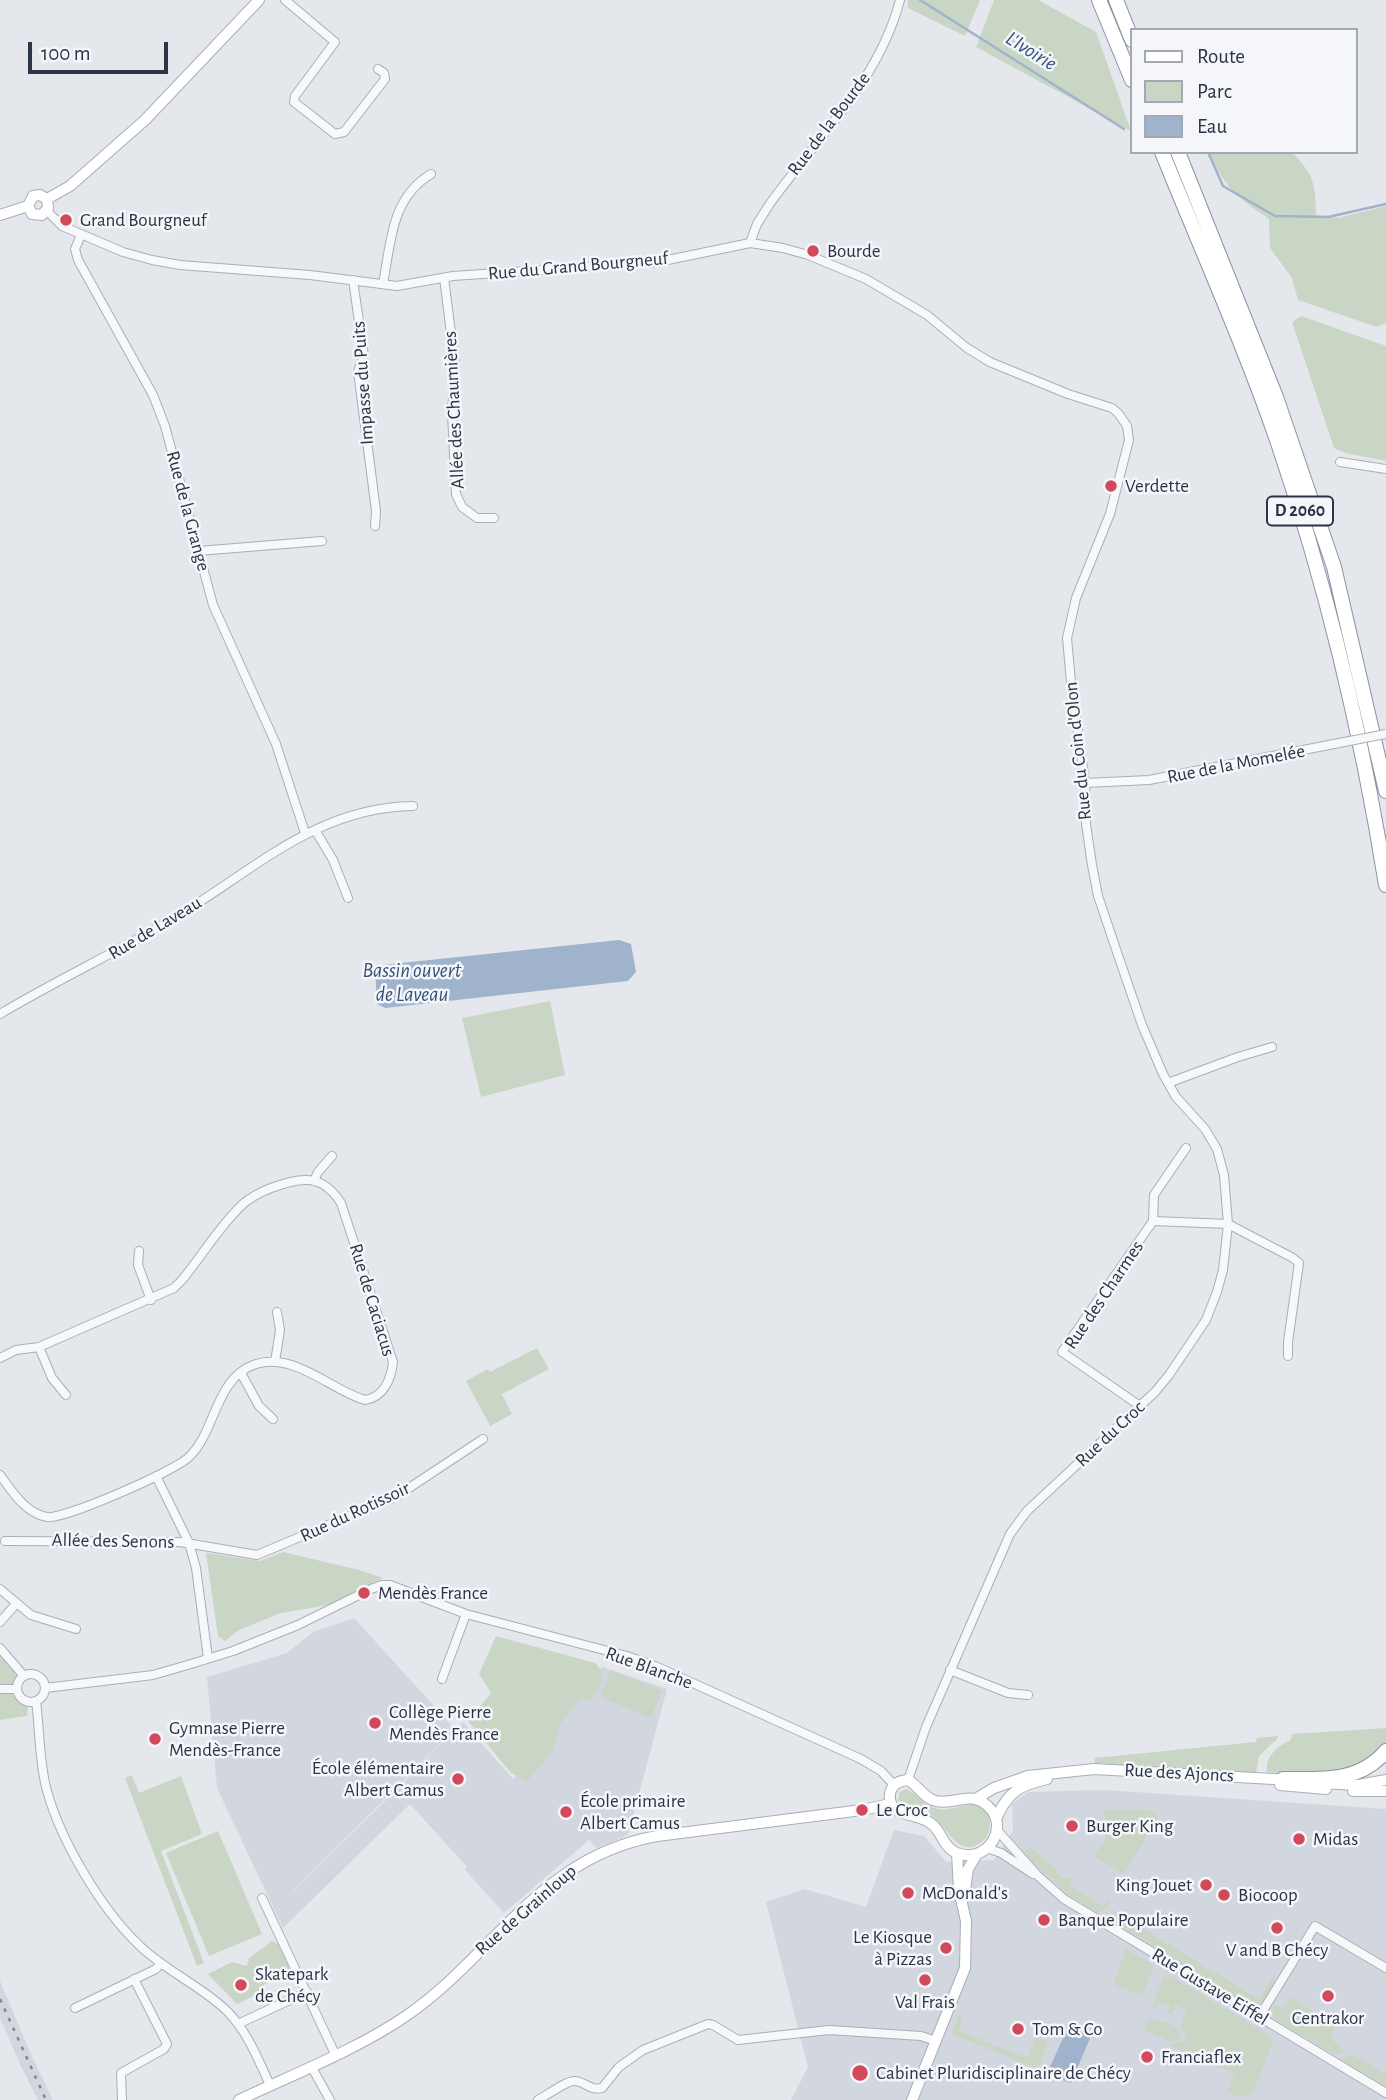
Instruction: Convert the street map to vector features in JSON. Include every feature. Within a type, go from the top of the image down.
[{"type":"highway","points":[[1099,0],[1130,75]]},
{"type":"highway","points":[[1116,0],[1130,35]]},
{"type":"highway","name":"D 2060","points":[[1162,154],[1256,384],[1297,502],[1332,623],[1365,769],[1386,885]]},
{"type":"highway","name":"D 2060","points":[[1179,154],[1276,397],[1334,567],[1386,791]]},
{"type":"highway","points":[[1283,1779],[1344,1777],[1362,1770],[1386,1751]]},
{"type":"street","points":[[28,206],[35,215],[42,215],[47,205],[71,187],[145,120],[259,0]]},
{"type":"street","points":[[285,0],[335,42],[295,96],[295,102],[335,134],[344,132],[384,79],[384,73],[378,69]]},
{"type":"street","name":"Rue de la Bourde","points":[[750,243],[757,224],[775,197],[863,82],[879,54],[900,0]]},
{"type":"street","points":[[383,284],[397,211],[415,184],[431,174]]},
{"type":"street","points":[[28,206],[30,199],[36,195],[43,196],[62,226],[81,235]]},
{"type":"street","points":[[0,215],[28,206]]},
{"type":"street","name":"Rue du Grand Bourgneuf","points":[[81,235],[143,258],[180,265],[310,275],[397,286],[444,278],[658,262],[750,243],[808,255],[843,268],[927,315],[967,348],[990,362],[1068,394],[1112,408],[1122,417]]},
{"type":"street","name":"Rue de la Grange","points":[[81,235],[75,249],[78,260],[153,395],[165,426],[219,621],[275,744],[305,834]]},
{"type":"street","name":"Allée des Chaumières","points":[[444,278],[455,365],[452,413],[456,494],[462,507],[477,518],[494,518]]},
{"type":"street","name":"Impasse du Puits","points":[[353,280],[364,356],[358,371],[376,511],[375,526]]},
{"type":"street","name":"Rue du Coin d'Olon","points":[[1122,417],[1127,426],[1129,440],[1110,514],[1076,598],[1068,638],[1071,682],[1085,783],[1086,824],[1098,895],[1142,1025],[1168,1083]]},
{"type":"street","points":[[1340,462],[1386,469]]},
{"type":"street","points":[[198,551],[322,541]]},
{"type":"street","name":"Rue de la Momelée","points":[[1085,783],[1160,778],[1386,734]]},
{"type":"street","name":"Rue de Laveau","points":[[0,1014],[176,917],[240,873],[305,834],[349,815],[371,809],[412,806]]},
{"type":"street","points":[[315,830],[333,860],[348,898]]},
{"type":"street","points":[[1168,1083],[1238,1056],[1272,1047]]},
{"type":"street","name":"Rue du Croc","points":[[908,1780],[918,1748],[1010,1534],[1027,1511],[1140,1406],[1169,1375],[1206,1320],[1217,1292],[1223,1270],[1228,1224],[1224,1175],[1217,1149],[1205,1129],[1176,1097],[1168,1083]]},
{"type":"street","points":[[1153,1221],[1154,1195],[1186,1148]]},
{"type":"street","points":[[0,1357],[16,1350],[39,1347],[174,1288],[236,1211],[248,1200],[294,1180],[314,1181],[318,1171],[332,1156]]},
{"type":"street","name":"Rue de Caciacus","points":[[275,1362],[308,1372],[365,1399],[381,1394],[392,1372],[390,1350],[341,1203],[330,1189],[314,1181]]},
{"type":"street","name":"Rue des Charmes","points":[[1140,1406],[1062,1352],[1153,1221],[1228,1224]]},
{"type":"street","points":[[1228,1224],[1299,1263],[1288,1356]]},
{"type":"street","points":[[139,1251],[138,1265],[151,1300]]},
{"type":"street","points":[[0,1475],[30,1510],[48,1518],[72,1513],[156,1476],[189,1457],[201,1440],[222,1395],[241,1373],[256,1364],[275,1362],[280,1330],[276,1312]]},
{"type":"street","points":[[39,1347],[52,1378],[66,1395]]},
{"type":"street","points":[[241,1373],[259,1406],[273,1419]]},
{"type":"street","name":"Rue du Rotissoir","points":[[189,1544],[257,1555],[397,1496],[483,1439]]},
{"type":"street","points":[[156,1476],[189,1544]]},
{"type":"street","name":"Allée des Senons","points":[[5,1541],[189,1544],[196,1568],[208,1658]]},
{"type":"street","name":"Rue Blanche","points":[[208,1658],[298,1625],[371,1589],[390,1585],[466,1614],[627,1656],[654,1666],[861,1759],[881,1771],[894,1785]]},
{"type":"street","points":[[0,1589],[36,1617],[76,1629]]},
{"type":"street","points":[[0,1622],[16,1604]]},
{"type":"street","points":[[442,1679],[466,1614]]},
{"type":"street","points":[[0,1648],[24,1676]]},
{"type":"street","points":[[45,1688],[153,1675],[208,1658]]},
{"type":"street","points":[[950,1671],[1007,1693],[1028,1695]]},
{"type":"street","points":[[33,1674],[40,1677],[45,1688],[42,1697],[36,1701],[22,1699],[17,1689],[19,1680],[33,1674]]},
{"type":"street","points":[[0,1689],[17,1689]]},
{"type":"street","points":[[36,1701],[47,1791],[64,1832],[106,1907],[134,1940],[160,1964],[215,2001],[238,2024],[247,2036],[270,2085]]},
{"type":"street","name":"Rue des Ajoncs","points":[[908,1780],[931,1800],[943,1802],[977,1798],[1015,1780],[1059,1772],[1127,1769],[1358,1785],[1386,1780]]},
{"type":"street","name":"Rue des Ajoncs","points":[[997,1817],[1004,1801],[1012,1793],[1034,1782],[1071,1776],[1098,1775],[1386,1791]]},
{"type":"street","points":[[908,1780],[894,1785],[889,1794],[890,1804],[899,1813],[916,1816],[933,1824],[944,1842],[957,1853],[982,1851]]},
{"type":"street","points":[[964,1906],[968,1869],[998,1831],[997,1817],[990,1807],[977,1798]]},
{"type":"street","name":"Rue de Grainloup","points":[[239,2100],[389,2027],[416,2009],[544,1889],[577,1865],[603,1851],[638,1839],[890,1804]]},
{"type":"street","name":"Rue Gustave Eiffel","points":[[998,1831],[1037,1875],[1064,1899],[1386,2093]]},
{"type":"street","name":"Rue Gustave Eiffel","points":[[982,1851],[1001,1853],[1037,1875]]},
{"type":"street","points":[[912,2100],[965,1968],[967,1926],[958,1891],[957,1853]]},
{"type":"street","points":[[262,1898],[335,2054]]},
{"type":"street","points":[[1259,2017],[1315,1926],[1386,1969]]},
{"type":"street","points":[[75,2008],[156,1969],[160,1964]]},
{"type":"street","points":[[122,2100],[121,2073],[164,2049],[167,2044],[134,1979]]},
{"type":"street","points":[[238,2024],[307,1992]]},
{"type":"street","points":[[538,2100],[571,2081],[589,2088],[602,2088],[619,2067],[643,2050],[708,2024],[738,2040],[829,2031],[921,2036],[936,2041]]},
{"type":"street","points":[[311,2066],[330,2100]]},
{"type":"shaded area","points":[[354,1618],[455,1729],[463,1722],[513,1779],[602,1667],[667,1689],[628,1835],[597,1848],[589,1840],[504,1913],[410,1804],[283,1928],[217,1788],[207,1677],[287,1653],[313,1632]],"holes":[[[454,1730],[398,1788],[293,1892]]]},
{"type":"shaded area","points":[[1105,1790],[1386,1809],[1386,2100],[791,2100],[808,2067],[766,1902],[805,1889],[866,1907],[894,1830],[924,1836],[946,1862],[994,1860],[1013,1831],[1012,1804],[1029,1792]]},
{"type":"shaded area","points":[[0,1981],[53,2100],[38,2100],[19,2062],[0,2018]]},
{"type":"green space","points":[[908,0],[980,0],[965,36],[908,8]]},
{"type":"green space","points":[[994,0],[1038,0],[1096,32],[1130,130],[976,47]]},
{"type":"green space","points":[[1210,154],[1294,154],[1312,181],[1316,215],[1338,218],[1386,206],[1386,323],[1377,327],[1298,300],[1292,278],[1270,248],[1269,219],[1233,191]]},
{"type":"green space","points":[[1301,316],[1386,346],[1386,461],[1345,453],[1334,448],[1292,322]]},
{"type":"green space","points":[[550,1001],[565,1075],[481,1097],[462,1018]]},
{"type":"green space","points":[[537,1348],[549,1369],[502,1394],[512,1414],[490,1426],[466,1381]]},
{"type":"green space","points":[[283,1552],[383,1578],[328,1605],[281,1613],[239,1630],[225,1641],[218,1636],[206,1553],[260,1561]]},
{"type":"green space","points":[[496,1636],[595,1663],[601,1673],[602,1682],[598,1692],[590,1701],[580,1699],[560,1724],[552,1752],[527,1781],[511,1773],[468,1721],[491,1693],[479,1674]]},
{"type":"green space","points":[[0,1656],[18,1674],[13,1683],[13,1695],[28,1706],[27,1716],[0,1720]]},
{"type":"green space","points":[[611,1670],[662,1691],[651,1718],[600,1697]]},
{"type":"green space","points":[[1386,1728],[1386,1745],[1366,1765],[1320,1776],[1267,1772],[1270,1757],[1281,1745],[1291,1740],[1292,1734]]},
{"type":"green space","points":[[1278,1736],[1259,1756],[1256,1773],[1095,1763],[1095,1758],[1256,1742],[1257,1738]]},
{"type":"green space","points":[[132,1775],[139,1793],[181,1776],[202,1834],[161,1851],[204,1963],[197,1966],[125,1778]]},
{"type":"green space","points":[[906,1789],[939,1809],[973,1804],[985,1809],[990,1819],[986,1838],[976,1845],[961,1845],[929,1814],[898,1803],[899,1792]]},
{"type":"green space","points":[[1104,1810],[1148,1810],[1159,1816],[1124,1874],[1094,1856],[1105,1839]]},
{"type":"green space","points":[[218,1831],[262,1934],[209,1956],[166,1853]]},
{"type":"green space","points":[[1030,1847],[1057,1870],[1056,1873],[1066,1880],[1069,1877],[1072,1879],[1069,1885],[1103,1906],[1108,1900],[1109,1907],[1098,1913],[1068,1894],[1022,1852]]},
{"type":"green space","points":[[1120,1915],[1259,1999],[1273,1977],[1276,1979],[1264,2001],[1252,2006],[1116,1923]]},
{"type":"green space","points":[[272,1941],[280,1945],[291,1968],[286,1975],[263,1985],[266,1990],[237,2004],[208,1974],[232,1962],[247,1966],[249,1958]]},
{"type":"green space","points":[[1126,1949],[1153,1965],[1142,1996],[1113,1985]]},
{"type":"green space","points":[[1166,1976],[1172,1977],[1272,2037],[1273,2042],[1254,2090],[1250,2093],[1241,2096],[1227,2092],[1234,2073],[1170,2046],[1171,2043],[1185,2042],[1188,2036],[1180,2027],[1186,2010],[1175,2005],[1171,2015],[1167,2013],[1170,2007],[1158,2003],[1155,2009],[1152,2007]]},
{"type":"green space","points":[[1290,1997],[1336,2026],[1331,2034],[1332,2040],[1345,2051],[1335,2055],[1276,2020],[1272,2013],[1274,2005],[1282,2009]]},
{"type":"green space","points":[[959,2014],[963,2016],[959,2031],[1027,2058],[1036,2036],[1048,2042],[1038,2069],[952,2034]]},
{"type":"green space","points":[[1150,2017],[1175,2026],[1182,2039],[1170,2041],[1143,2030]]},
{"type":"green space","points":[[1352,2054],[1386,2074],[1386,2087],[1340,2059]]},
{"type":"water","name":"Bassin ouvert de Laveau","points":[[619,940],[631,944],[636,972],[628,981],[385,1008],[377,1004],[375,969],[382,965]]},
{"type":"water","points":[[1068,2027],[1091,2036],[1071,2083],[1047,2074]]},
{"type":"waterway","name":"L'Ivoirie","points":[[920,0],[1124,129]]},
{"type":"waterway","name":"L'Ivoirie","points":[[1209,154],[1223,186],[1275,216],[1328,217],[1386,204]]},
{"type":"railway","points":[[0,1999],[46,2100]]},
{"type":"place","name":"Grand Bourgneuf","points":[[66,220]]},
{"type":"place","name":"Bourde","points":[[813,251]]},
{"type":"place","name":"Verdette","points":[[1111,486]]},
{"type":"place","name":"Mendès France","points":[[364,1593]]},
{"type":"place","name":"Collège Pierre Mendès France","points":[[375,1723]]},
{"type":"place","name":"Gymnase Pierre Mendès-France","points":[[155,1739]]},
{"type":"place","name":"École élémentaire Albert Camus","points":[[458,1779]]},
{"type":"place","name":"Le Croc","points":[[862,1810]]},
{"type":"place","name":"École primaire Albert Camus","points":[[566,1812]]},
{"type":"place","name":"Burger King","points":[[1072,1826]]},
{"type":"place","name":"Midas","points":[[1299,1839]]},
{"type":"place","name":"King Jouet","points":[[1206,1885]]},
{"type":"place","name":"McDonald's","points":[[908,1893]]},
{"type":"place","name":"Biocoop","points":[[1224,1895]]},
{"type":"place","name":"Banque Populaire","points":[[1044,1920]]},
{"type":"place","name":"V and B Chécy","points":[[1277,1928]]},
{"type":"place","name":"Le Kiosque à Pizzas","points":[[946,1948]]},
{"type":"place","name":"Val Frais","points":[[925,1980]]},
{"type":"place","name":"Skatepark de Chécy","points":[[241,1985]]},
{"type":"place","name":"Centrakor","points":[[1328,1996]]},
{"type":"place","name":"Tom & Co","points":[[1018,2029]]},
{"type":"place","name":"Franciaflex","points":[[1147,2057]]},
{"type":"place","name":"Cabinet Pluridisciplinaire de Chécy","points":[[860,2073]]}]
